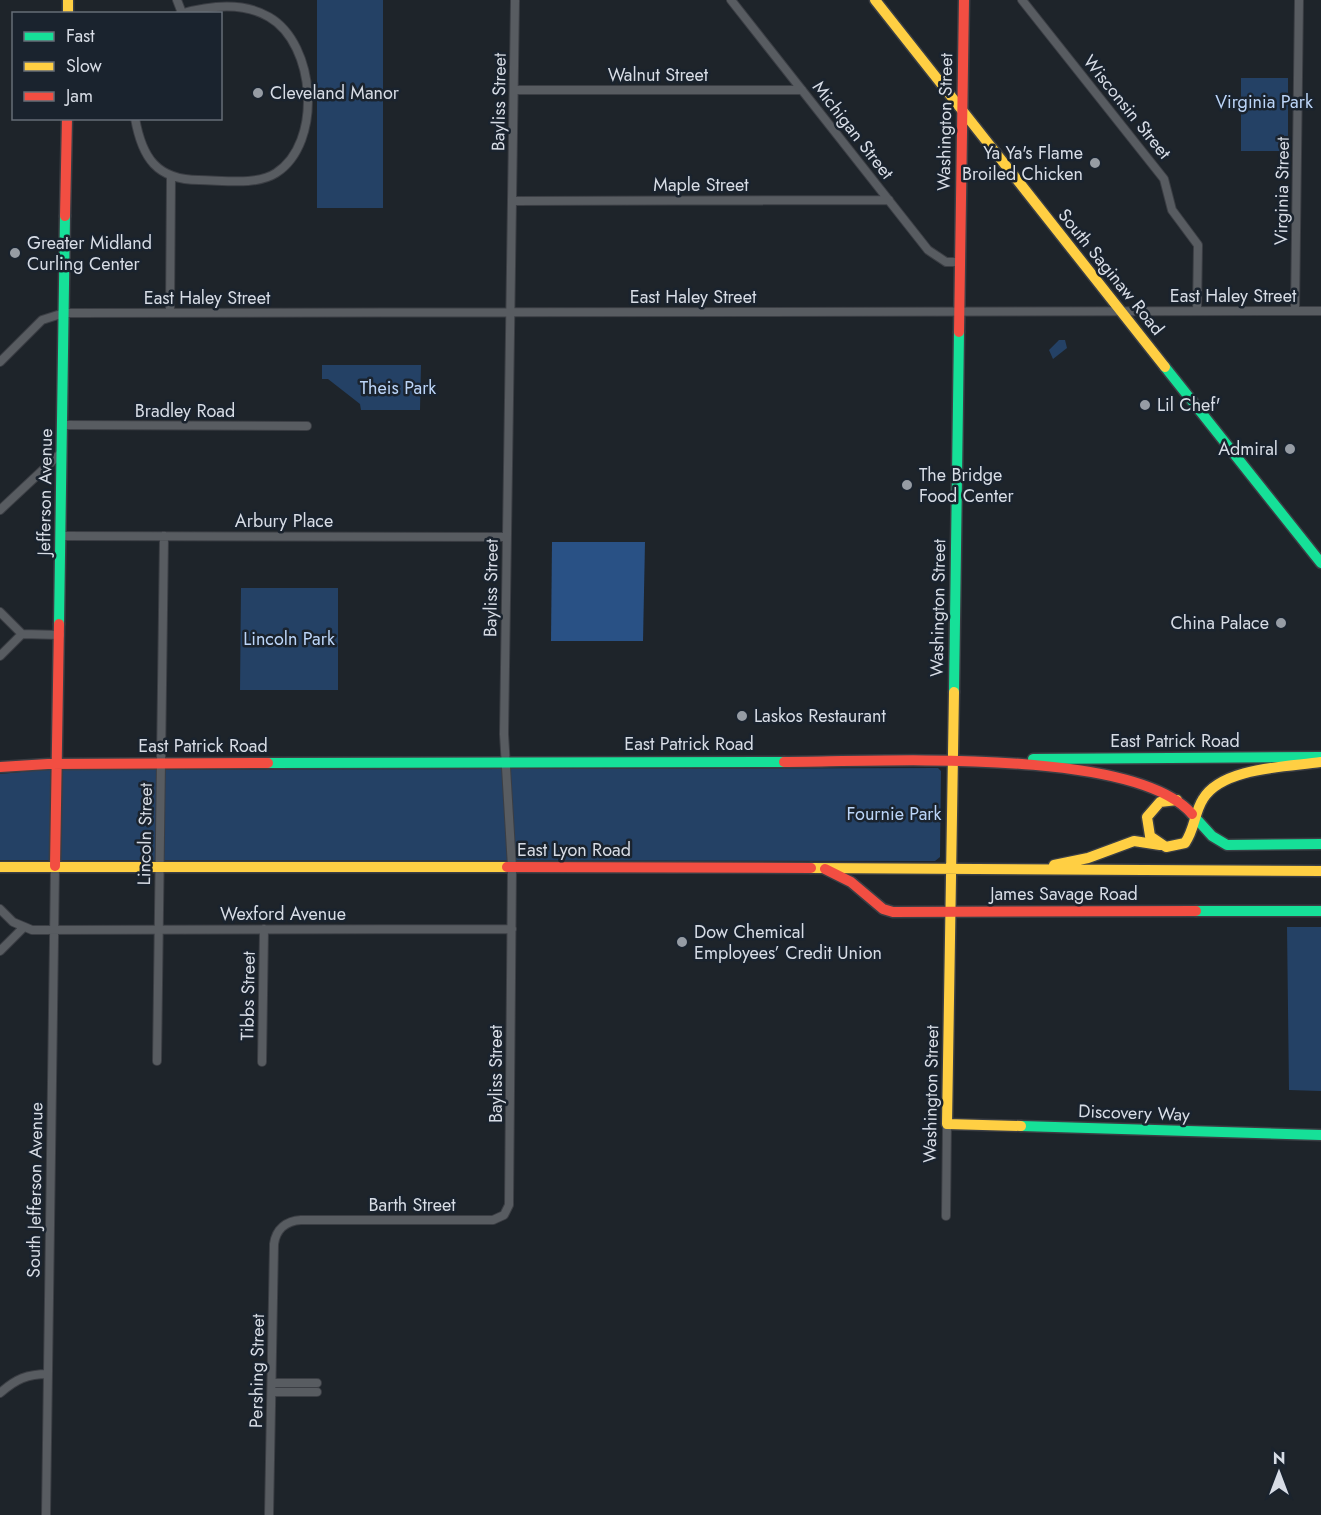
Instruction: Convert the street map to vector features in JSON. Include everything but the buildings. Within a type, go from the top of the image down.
[{"type":"main road","name":"South Saginaw Road","points":[[875,0],[1321,563]]},
{"type":"main road","name":"Washington Street","points":[[947,1124],[964,0]]},
{"type":"main road","name":"Jefferson Avenue","points":[[55,866],[67,120]]},
{"type":"main road","name":"East Patrick Road","points":[[0,767],[161,763],[994,761],[1087,757],[1321,757]]},
{"type":"main road","points":[[1268,770],[1275,765],[1278,757]]},
{"type":"main road","points":[[994,761],[1102,772],[1148,786],[1184,804],[1212,836],[1232,846],[1285,842],[1321,844]]},
{"type":"main road","points":[[1035,870],[1088,858],[1134,842],[1176,847],[1188,840],[1194,826],[1194,816],[1206,793],[1217,784],[1233,777],[1321,762]]},
{"type":"main road","points":[[1161,845],[1153,840],[1148,831],[1149,812],[1165,800],[1184,804]]},
{"type":"main road","name":"East Lyon Road","points":[[0,867],[1321,871]]},
{"type":"main road","name":"James Savage Road","points":[[821,868],[851,882],[883,909],[893,912],[950,913],[963,910],[1321,911]]},
{"type":"main road","name":"Discovery Way","points":[[947,1124],[1321,1135]]},
{"type":"street","name":"Bayliss Street","points":[[510,1176],[512,867],[504,761],[515,0]]},
{"type":"street","name":"Michigan Street","points":[[731,0],[928,250],[946,262],[959,262]]},
{"type":"street","name":"Wisconsin Street","points":[[1022,0],[1164,179],[1172,210],[1198,245],[1197,311]]},
{"type":"street","name":"Virginia Street","points":[[1295,311],[1299,0]]},
{"type":"street","points":[[135,120],[139,139],[145,153],[156,167],[171,178],[251,180],[277,172],[290,159],[303,135],[307,111],[304,64],[299,48],[280,24],[257,12],[226,6],[212,6],[185,12]]},
{"type":"street","name":"Walnut Street","points":[[514,90],[802,90]]},
{"type":"street","points":[[170,314],[171,178]]},
{"type":"street","name":"Maple Street","points":[[512,201],[889,200]]},
{"type":"street","name":"East Haley Street","points":[[64,313],[1321,311]]},
{"type":"street","points":[[0,362],[42,320],[64,313]]},
{"type":"street","name":"Bradley Road","points":[[63,425],[307,426]]},
{"type":"street","points":[[0,510],[63,451]]},
{"type":"street","name":"Arbury Place","points":[[62,536],[507,537]]},
{"type":"street","name":"Lincoln Street","points":[[157,1061],[165,536]]},
{"type":"street","points":[[0,612],[22,634],[60,635]]},
{"type":"street","points":[[0,656],[22,634]]},
{"type":"street","name":"South Jefferson Avenue","points":[[46,1515],[55,866]]},
{"type":"street","points":[[0,909],[23,928],[0,951]]},
{"type":"street","name":"Wexford Avenue","points":[[23,928],[54,930],[512,929]]},
{"type":"street","name":"Tibbs Street","points":[[262,1062],[264,929]]},
{"type":"street","name":"Washington Street","points":[[946,1216],[947,1124]]},
{"type":"street","name":"Barth Street","points":[[280,1228],[293,1221],[301,1220],[493,1220],[501,1217],[508,1210],[510,1176]]},
{"type":"street","name":"Pershing Street","points":[[269,1515],[274,1244],[280,1228]]},
{"type":"street","points":[[0,1393],[15,1380],[31,1374],[48,1374]]},
{"type":"street","points":[[272,1383],[317,1383]]},
{"type":"street","points":[[272,1392],[317,1392]]},
{"type":"green space","points":[[317,0],[383,0],[383,208],[317,208]]},
{"type":"green space","name":"Virginia Park","points":[[1241,78],[1288,78],[1288,151],[1241,151]]},
{"type":"green space","points":[[1059,340],[1065,340],[1067,348],[1053,359],[1049,350]]},
{"type":"green space","name":"Theis Park","points":[[322,365],[421,365],[420,410],[361,410],[360,404],[328,379],[322,379]]},
{"type":"green space","name":"Lincoln Park","points":[[241,588],[338,588],[338,690],[240,690]]},
{"type":"green space","name":"Fournie Park","points":[[938,768],[941,771],[940,857],[935,861],[0,860],[0,774],[42,770]]},
{"type":"green space","points":[[1287,927],[1321,927],[1321,1091],[1289,1090]]},
{"type":"shaded area","points":[[552,542],[645,542],[643,641],[551,641]]},
{"type":"traffic: fast","points":[[59,624],[65,216]]},
{"type":"traffic: fast","points":[[954,692],[959,332]]},
{"type":"traffic: fast","points":[[1165,367],[1321,563]]},
{"type":"traffic: fast","points":[[1033,759],[1321,757]]},
{"type":"traffic: fast","points":[[268,763],[784,762]]},
{"type":"traffic: fast","points":[[1192,814],[1212,836],[1227,845],[1321,844]]},
{"type":"traffic: fast","points":[[1196,911],[1321,911]]},
{"type":"traffic: fast","points":[[1021,1126],[1321,1135]]},
{"type":"traffic: slow","points":[[68,0],[68,12]]},
{"type":"traffic: slow","points":[[875,0],[1165,367]]},
{"type":"traffic: slow","points":[[954,692],[947,1124],[1021,1126]]},
{"type":"traffic: slow","points":[[1177,800],[1160,802],[1147,817],[1150,836],[1166,847],[1185,843],[1203,799],[1212,788],[1225,780],[1257,770],[1321,762]]},
{"type":"traffic: slow","points":[[1054,865],[1088,858],[1134,841],[1160,845]]},
{"type":"traffic: slow","points":[[0,867],[507,867]]},
{"type":"traffic: slow","points":[[811,868],[1321,871]]},
{"type":"traffic: jam","points":[[959,332],[964,0]]},
{"type":"traffic: jam","points":[[65,216],[67,120]]},
{"type":"traffic: jam","points":[[55,866],[59,624]]},
{"type":"traffic: jam","points":[[784,762],[1000,762],[1061,768],[1116,777],[1161,792],[1192,814]]},
{"type":"traffic: jam","points":[[0,767],[48,764],[268,763]]},
{"type":"traffic: jam","points":[[507,867],[811,868]]},
{"type":"traffic: jam","points":[[825,869],[851,882],[883,909],[893,912],[1196,911]]},
{"type":"place","name":"Cleveland Manor","points":[[258,93]]},
{"type":"place","name":"Ya Ya's Flame Broiled Chicken","points":[[1095,163]]},
{"type":"place","name":"Greater Midland Curling Center","points":[[15,253]]},
{"type":"place","name":"Lil Chef'","points":[[1145,405]]},
{"type":"place","name":"Admiral","points":[[1290,449]]},
{"type":"place","name":"The Bridge Food Center","points":[[907,485]]},
{"type":"place","name":"China Palace","points":[[1281,623]]},
{"type":"place","name":"Laskos Restaurant","points":[[742,716]]},
{"type":"place","name":"Dow Chemical Employees’ Credit Union","points":[[682,942]]}]
